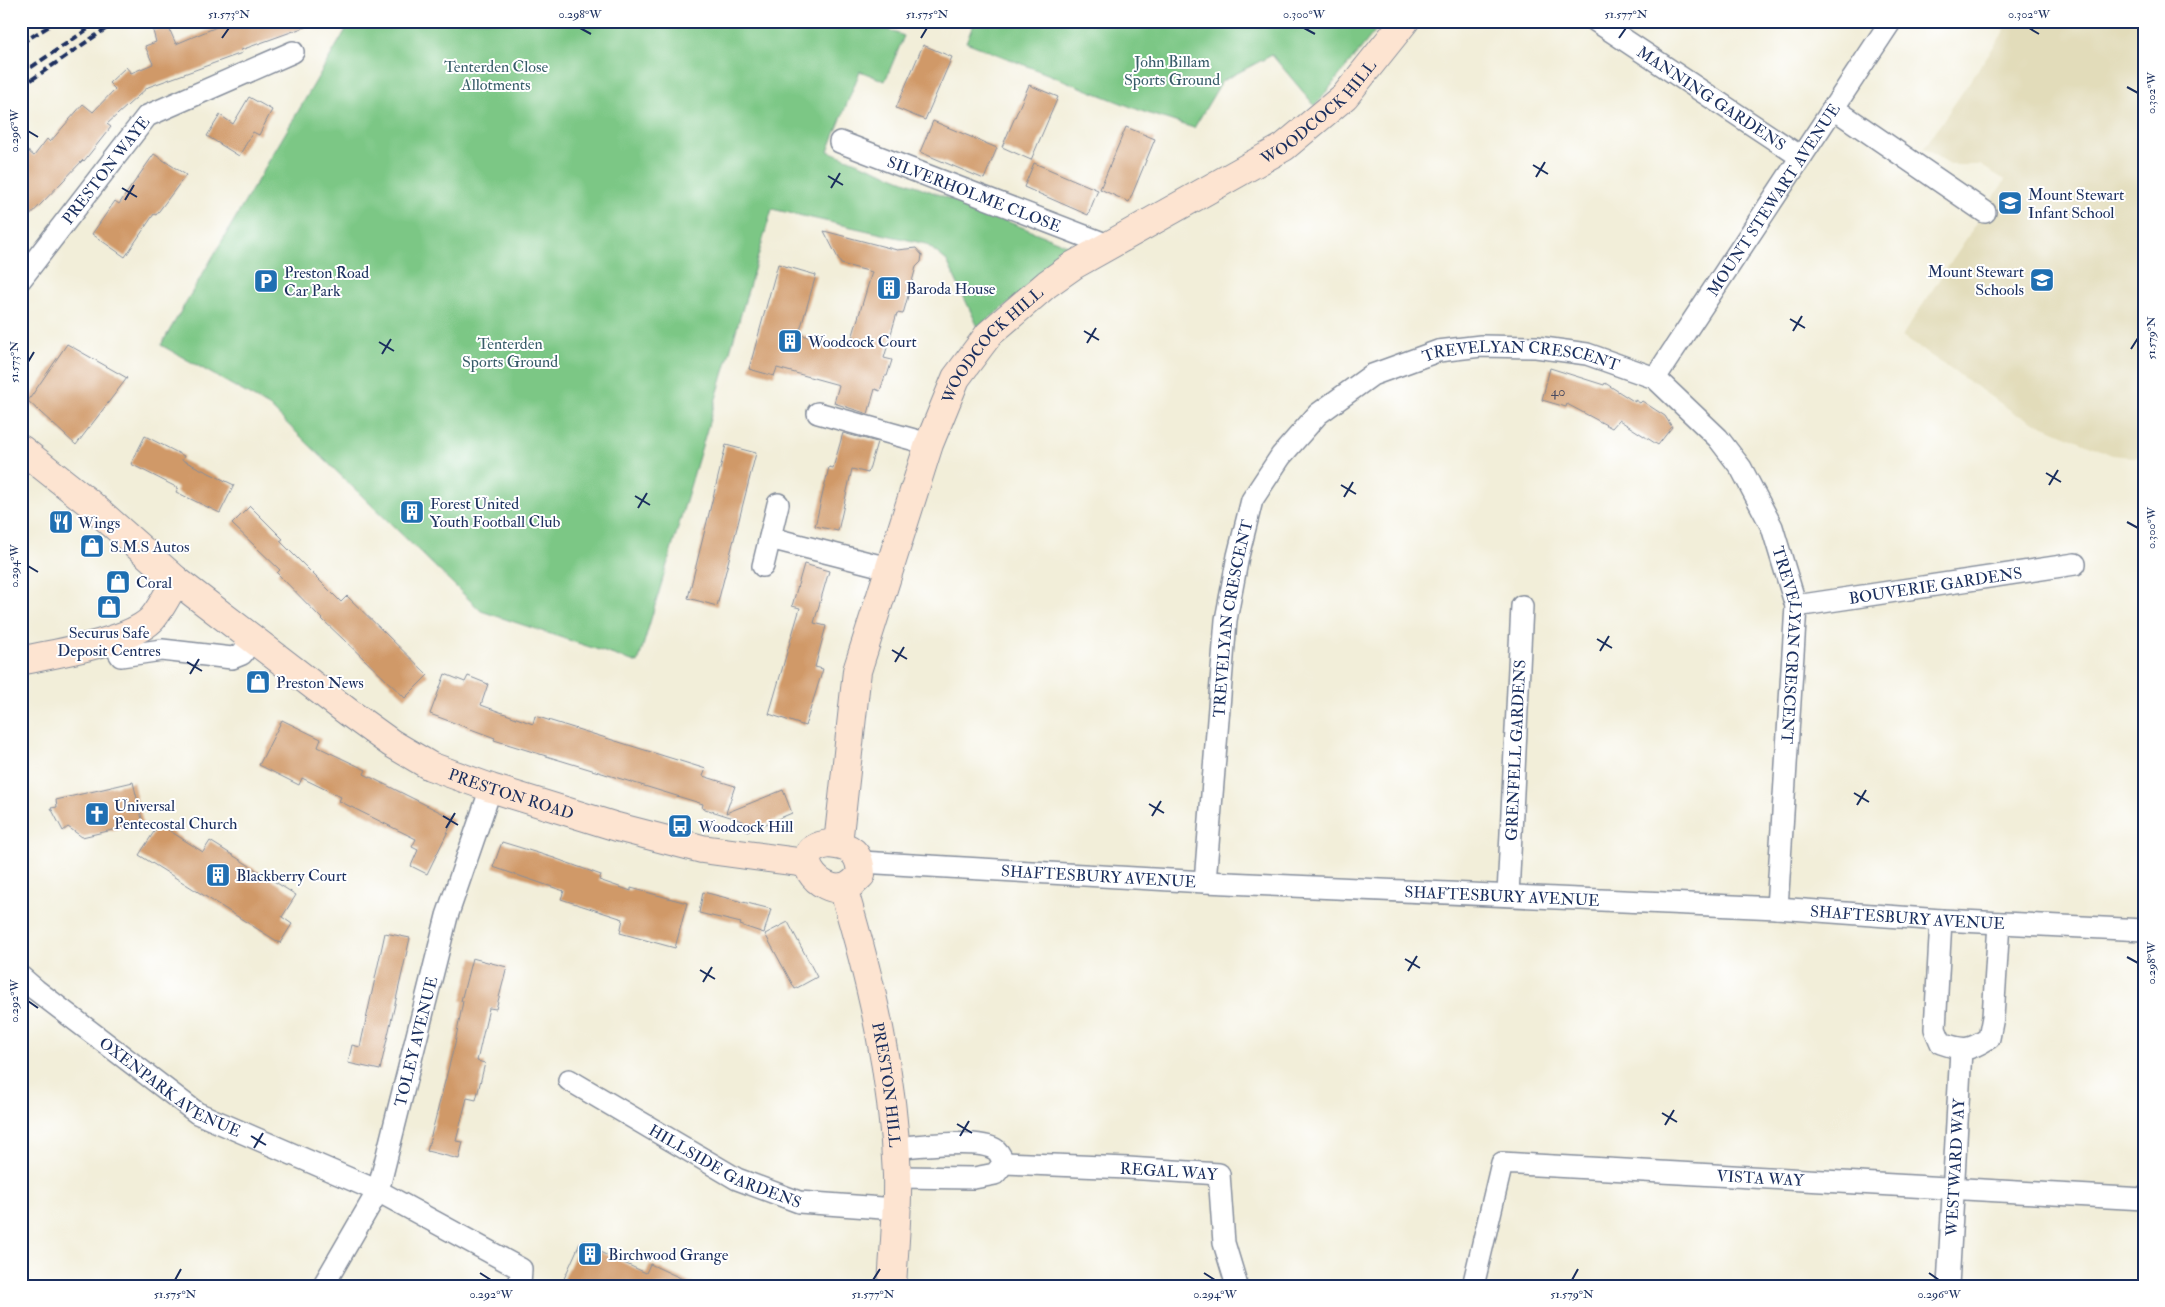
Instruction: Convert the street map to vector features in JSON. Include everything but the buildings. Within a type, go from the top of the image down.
[{"type":"street","name":"WOODCOCK HILL","points":[[838,844],[857,670],[929,444],[956,378],[988,334],[1047,284],[1108,244],[1284,147],[1345,96],[1405,21]]},
{"type":"street","name":"MANNING GARDENS","points":[[1596,21],[1801,156]]},
{"type":"street","name":"MOUNT STEWART AVENUE","points":[[1655,378],[1891,21]]},
{"type":"street","name":"PRESTON WAYE","points":[[21,279],[148,116],[293,52]]},
{"type":"street","points":[[1833,108],[1985,212]]},
{"type":"street","name":"SILVERHOLME CLOSE","points":[[840,142],[1108,244]]},
{"type":"street","name":"TREVELYAN CRESCENT","points":[[1204,882],[1226,620],[1236,565],[1252,500],[1287,449],[1318,414],[1372,375],[1438,351],[1481,346],[1536,347],[1587,354],[1655,378],[1718,438],[1741,468],[1772,527],[1796,606],[1777,908]]},
{"type":"street","points":[[818,413],[929,444]]},
{"type":"street","name":"PRESTON ROAD","points":[[21,449],[88,502],[176,580],[390,744],[430,766],[490,788],[618,827],[702,849],[806,863]]},
{"type":"street","points":[[763,566],[778,504]]},
{"type":"street","points":[[770,538],[888,568]]},
{"type":"street","name":"BOUVERIE GARDENS","points":[[1796,606],[2075,564]]},
{"type":"street","points":[[21,661],[111,640],[131,631],[151,620],[176,580]]},
{"type":"street","name":"GRENFELL GARDENS","points":[[1508,895],[1522,606]]},
{"type":"street","points":[[151,620],[162,650]]},
{"type":"street","points":[[111,640],[121,656],[162,650],[232,658],[242,654],[252,637]]},
{"type":"street","name":"TOLEY AVENUE","points":[[323,1286],[378,1191],[447,916],[490,788]]},
{"type":"street","points":[[838,844],[857,855],[860,862],[861,874],[852,884],[844,888],[830,887],[817,880],[808,870],[806,863],[809,854],[821,845],[838,844]]},
{"type":"street","name":"SHAFTESBURY AVENUE","points":[[860,862],[1204,882],[1777,908],[1942,920],[2144,930]]},
{"type":"street","name":"PRESTON HILL","points":[[844,888],[866,964],[883,1044],[897,1177],[892,1286]]},
{"type":"street","points":[[1942,920],[1935,1029],[1941,1043],[1961,1050],[1979,1044],[1989,1038],[1993,1017],[1999,923]]},
{"type":"street","name":"OXENPARK AVENUE","points":[[21,977],[197,1113],[378,1191],[520,1277]]},
{"type":"street","name":"WESTWARD WAY","points":[[1948,1286],[1961,1050]]},
{"type":"street","name":"HILLSIDE GARDENS","points":[[569,1080],[737,1179],[799,1202],[896,1209]]},
{"type":"street","points":[[895,1148],[945,1144],[982,1144],[997,1150],[1004,1163],[995,1174],[974,1178],[897,1177]]},
{"type":"street","name":"REGAL WAY","points":[[1004,1163],[1219,1174],[1224,1243],[1236,1286]]},
{"type":"street","name":"VISTA WAY","points":[[1472,1286],[1502,1163],[2144,1199]]},
{"type":"shaded area","name":"Mount Stewart Schools","points":[[1992,21],[2144,21],[2144,458],[2112,455],[2016,414],[1902,336],[2005,180],[1980,165],[1950,165],[1924,148],[2005,30]]},
{"type":"green space","name":"Tenterden Sports Ground","points":[[351,21],[865,21],[904,36],[885,81],[860,71],[828,151],[1080,250],[978,327],[947,261],[926,244],[772,209],[638,663],[481,611],[269,406],[161,345]]},
{"type":"green space","name":"John Billam Sports Ground","points":[[975,21],[1383,21],[1315,106],[1272,55],[1222,81],[1194,128],[1144,112],[966,42]]},
{"type":"railway","points":[[21,43],[58,21]]},
{"type":"railway","points":[[21,74],[100,21]]},
{"type":"railway","points":[[21,87],[117,21]]},
{"type":"place","name":"Mount Stewart Infant School","points":[[2010,203]]},
{"type":"place","name":"Mount Stewart Schools","points":[[2042,280]]},
{"type":"place","name":"Preston Road Car Park","points":[[266,281]]},
{"type":"place","name":"Baroda House","points":[[889,288]]},
{"type":"place","name":"Woodcock Court","points":[[790,341]]},
{"type":"place","name":"Forest United Youth Football Club","points":[[412,512]]},
{"type":"place","name":"Wings","points":[[61,522]]},
{"type":"place","name":"S.M.S Autos","points":[[92,546]]},
{"type":"place","name":"Coral","points":[[118,582]]},
{"type":"place","name":"Securus Safe Deposit Centres","points":[[109,607]]},
{"type":"place","name":"Preston News","points":[[258,682]]},
{"type":"place","name":"Universal Pentecostal Church","points":[[97,814]]},
{"type":"place","name":"Woodcock Hill","points":[[680,826]]},
{"type":"place","name":"Blackberry Court","points":[[218,875]]},
{"type":"place","name":"Birchwood Grange","points":[[590,1254]]},
{"type":"park label","name":"Tenterden Close Allotments","points":[[496,75]]}]
